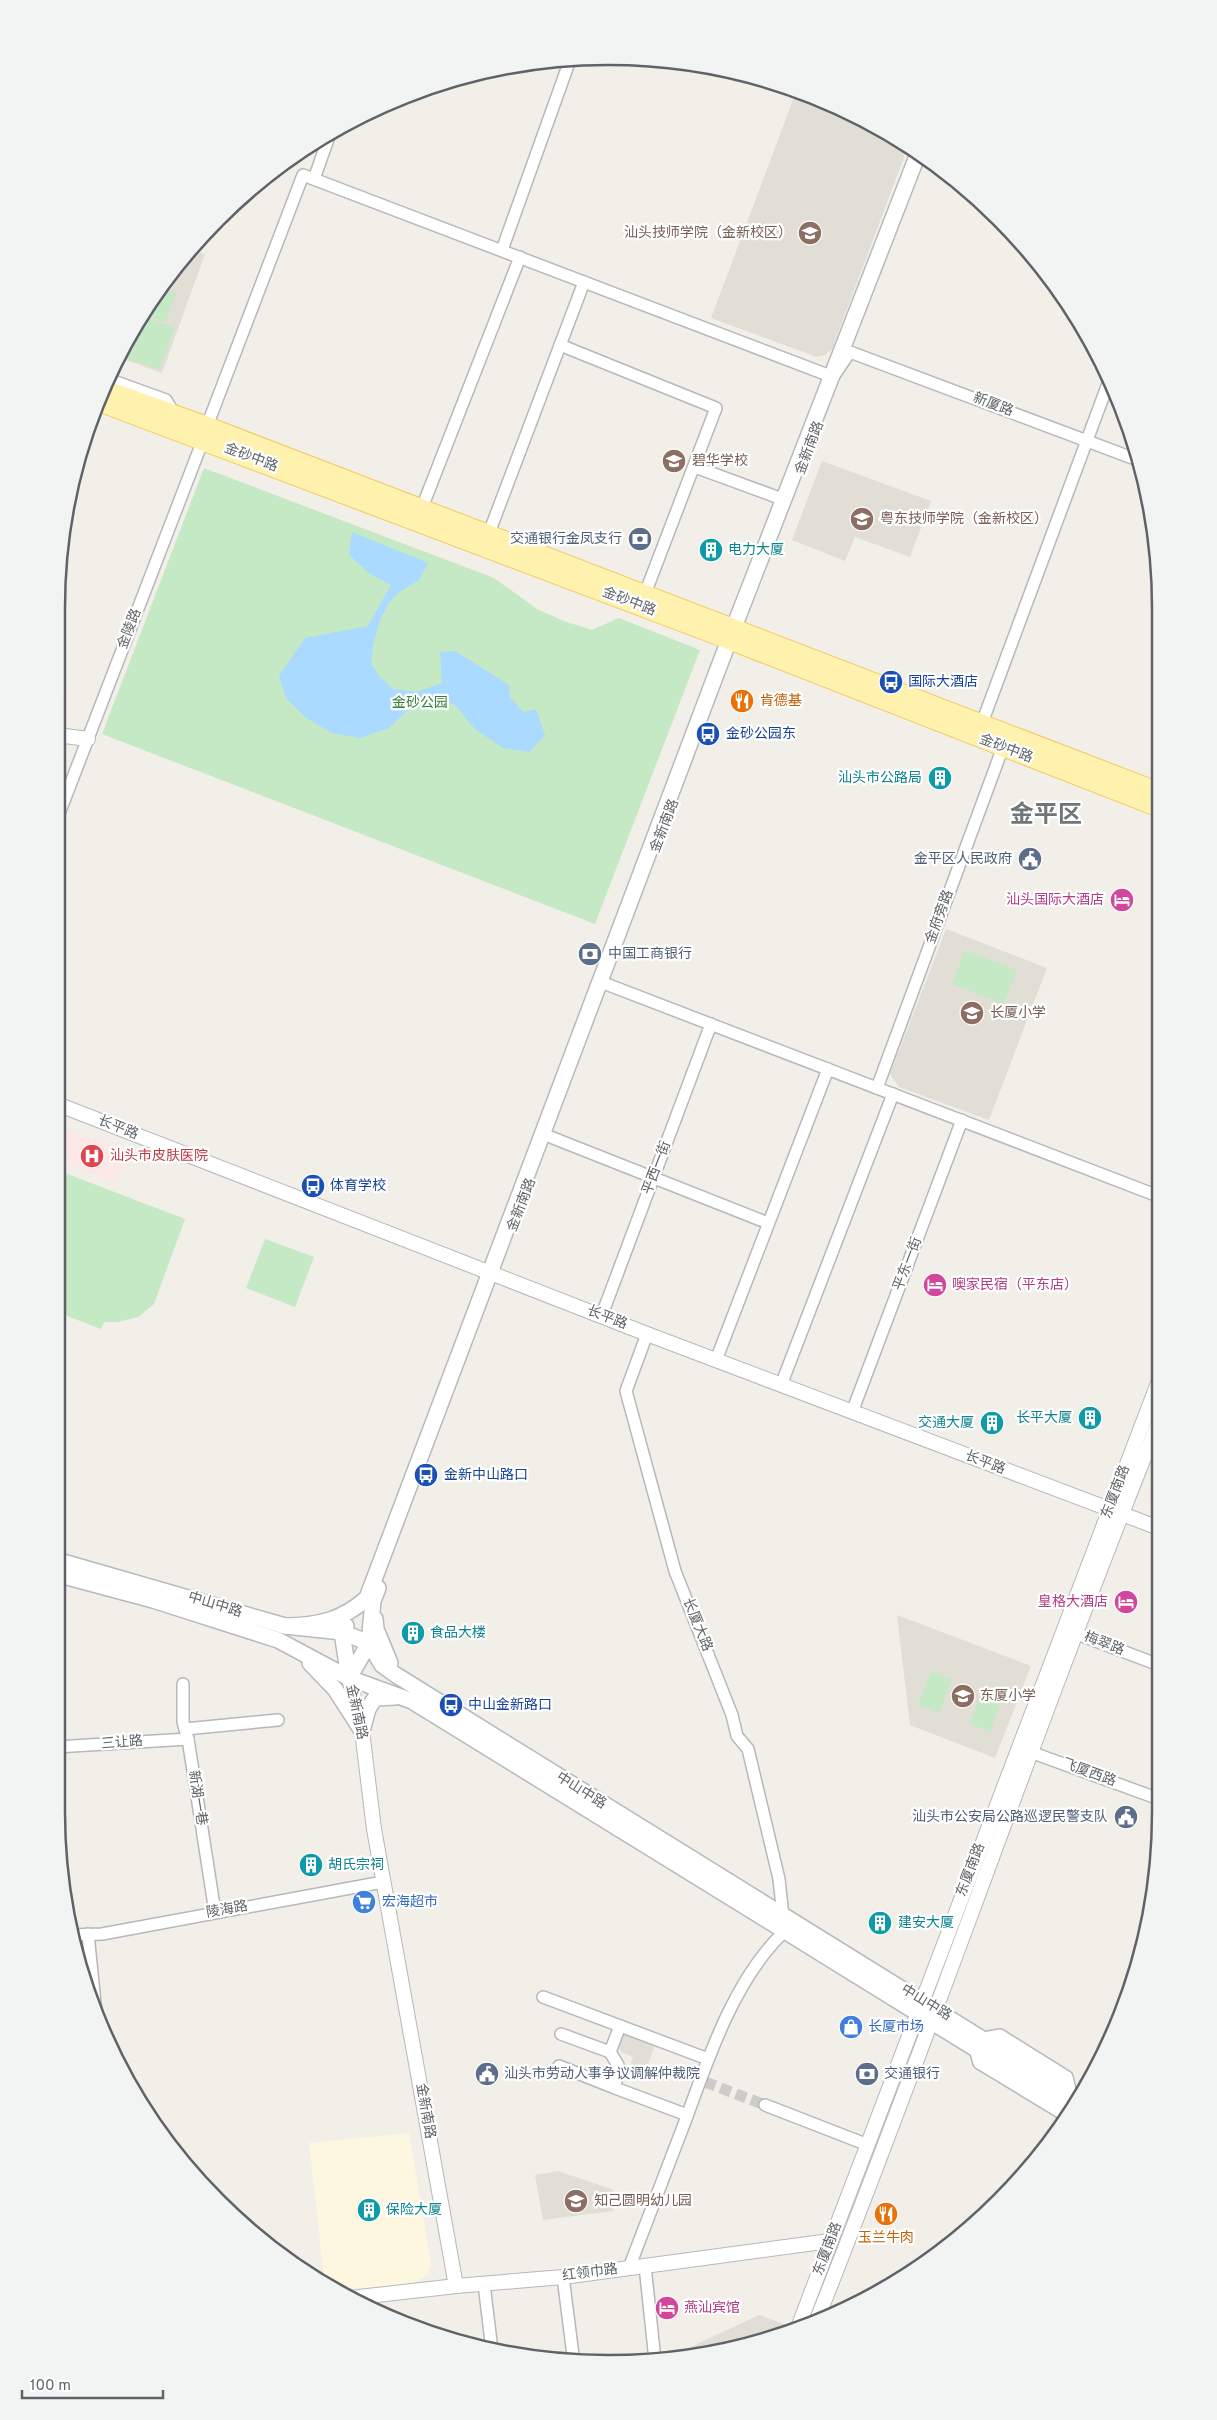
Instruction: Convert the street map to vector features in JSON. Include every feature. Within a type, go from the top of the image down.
[{"type":"main road","name":"金新南路","points":[[349,1678],[368,1643],[370,1600],[785,500],[915,161]]},
{"type":"main road","name":"金新南路","points":[[494,1272],[606,984],[734,635],[850,352],[920,164]]},
{"type":"main road","name":"金砂中路","points":[[110,393],[174,422]]},
{"type":"main road","name":"金砂中路","points":[[105,404],[174,422],[205,433],[734,635],[982,723],[1152,789]]},
{"type":"main road","name":"金砂中路","points":[[734,635],[1003,747],[1152,805]]},
{"type":"main road","name":"中山中路","points":[[65,1563],[285,1626],[342,1632],[368,1643],[382,1665],[396,1675],[783,1916],[919,2007]]},
{"type":"main road","name":"中山中路","points":[[65,1576],[152,1600],[278,1640],[349,1678],[412,1701],[784,1932],[919,2007],[1069,2098]]},
{"type":"main road","points":[[285,1626],[322,1624],[355,1610],[370,1600]]},
{"type":"main road","points":[[349,1678],[342,1632],[370,1600]]},
{"type":"main road","points":[[370,1600],[376,1629],[396,1675]]},
{"type":"main road","points":[[278,1640],[298,1652],[335,1689],[362,1731]]},
{"type":"main road","points":[[362,1731],[368,1709],[376,1698],[384,1696],[412,1701]]},
{"type":"street","points":[[502,250],[568,67]]},
{"type":"street","points":[[326,145],[314,179],[832,376],[850,352]]},
{"type":"street","name":"金陵路","points":[[65,798],[303,175],[314,179]]},
{"type":"street","points":[[425,500],[520,257]]},
{"type":"street","points":[[492,525],[584,282]]},
{"type":"street","points":[[560,346],[716,408],[648,586]]},
{"type":"street","name":"新厦路","points":[[850,352],[1130,457]]},
{"type":"street","points":[[102,412],[154,432],[174,422],[166,400],[115,381]]},
{"type":"street","points":[[982,723],[1106,390]]},
{"type":"street","points":[[694,467],[785,500]]},
{"type":"street","points":[[65,736],[88,739]]},
{"type":"street","name":"金府旁路","points":[[877,1088],[1003,747]]},
{"type":"street","points":[[606,984],[1152,1194]]},
{"type":"street","name":"平西一街","points":[[603,1312],[711,1024]]},
{"type":"street","points":[[718,1355],[828,1069]]},
{"type":"street","points":[[783,1380],[893,1094]]},
{"type":"street","name":"长平路","points":[[65,1101],[647,1334],[1116,1509],[1152,1520]]},
{"type":"street","name":"长平路","points":[[65,1107],[494,1272],[854,1407],[1116,1509],[1152,1525]]},
{"type":"street","name":"平东一街","points":[[854,1407],[962,1120]]},
{"type":"street","points":[[548,1136],[768,1223]]},
{"type":"street","name":"长厦大路","points":[[647,1334],[626,1391],[676,1572],[732,1715],[736,1736],[748,1749],[779,1879],[783,1916]]},
{"type":"street","name":"东厦南路","points":[[820,2312],[934,2016],[1077,1634],[1152,1401]]},
{"type":"street","name":"东厦南路","points":[[801,2319],[1018,1748],[1116,1509],[1152,1435]]},
{"type":"street","name":"梅翠路","points":[[1077,1634],[1152,1662]]},
{"type":"street","name":"金新南路","points":[[349,1678],[362,1731],[368,1792],[456,2286]]},
{"type":"street","name":"新湖一巷","points":[[183,1684],[183,1722],[215,1912]]},
{"type":"street","name":"三让路","points":[[65,1746],[186,1734],[278,1720]]},
{"type":"street","name":"飞厦西路","points":[[1018,1748],[1152,1796]]},
{"type":"street","name":"陵海路","points":[[79,1935],[102,1934],[384,1882]]},
{"type":"street","points":[[629,2268],[687,2115],[703,2081],[708,2059],[741,1989],[767,1948],[784,1932]]},
{"type":"street","points":[[88,1934],[93,1982]]},
{"type":"street","points":[[542,1997],[708,2059]]},
{"type":"street","points":[[610,2052],[620,2026]]},
{"type":"street","points":[[561,2034],[610,2052],[618,2065],[615,2088]]},
{"type":"street","points":[[1060,2112],[979,2063],[979,2043],[1000,2035],[1068,2077],[1072,2094]]},
{"type":"street","points":[[559,2066],[687,2115]]},
{"type":"street","points":[[765,2105],[868,2145]]},
{"type":"street","name":"红领巾路","points":[[363,2296],[563,2277],[830,2241]]},
{"type":"street","points":[[645,2266],[654,2353]]},
{"type":"street","points":[[563,2277],[573,2354]]},
{"type":"street","points":[[484,2284],[491,2342]]},
{"type":"shaded area","name":"汕头技师学院（金新校区）","points":[[794,98],[849,121],[905,154],[832,349],[825,355],[817,357],[711,318]]},
{"type":"shaded area","points":[[198,252],[205,254],[162,373],[126,360],[138,337],[177,278]]},
{"type":"shaded area","name":"粤东技师学院（金新校区）","points":[[822,461],[931,501],[910,557],[855,537],[845,561],[792,540]]},
{"type":"shaded area","name":"长厦小学","points":[[946,929],[1047,968],[989,1120],[899,1087],[890,1074]]},
{"type":"shaded area","name":"汕头市皮肤医院","points":[[65,1129],[128,1151],[116,1183],[65,1163]]},
{"type":"shaded area","points":[[1152,1482],[1152,1502],[1145,1499]]},
{"type":"shaded area","name":"东厦小学","points":[[897,1615],[1031,1666],[995,1758],[910,1725]]},
{"type":"shaded area","points":[[624,2032],[655,2045],[644,2076],[629,2070],[633,2057],[621,2052],[618,2046]]},
{"type":"shaded area","points":[[409,2133],[431,2265],[428,2274],[414,2283],[350,2289],[324,2274],[309,2143]]},
{"type":"shaded area","name":"知己圆明幼儿园","points":[[558,2171],[614,2190],[613,2211],[543,2220],[535,2175]]},
{"type":"shaded area","points":[[759,2315],[784,2324],[783,2326],[715,2345],[687,2349]]},
{"type":"green space","points":[[169,290],[176,293],[165,322],[151,317]]},
{"type":"green space","points":[[150,319],[175,328],[159,370],[127,358]]},
{"type":"green space","name":"金砂公园","points":[[204,468],[494,578],[537,609],[564,621],[592,630],[619,618],[700,650],[595,924],[102,734]]},
{"type":"green space","points":[[965,950],[1017,970],[1004,1004],[952,984]]},
{"type":"green space","points":[[65,1173],[185,1219],[154,1304],[138,1317],[118,1322],[104,1322],[101,1329],[65,1315]]},
{"type":"green space","points":[[265,1239],[314,1257],[295,1307],[246,1288]]},
{"type":"green space","points":[[931,1671],[952,1680],[939,1713],[918,1705]]},
{"type":"green space","points":[[982,1689],[1003,1697],[990,1732],[970,1724]]},
{"type":"water","points":[[352,532],[428,563],[419,580],[398,593],[389,603],[380,620],[373,645],[371,663],[379,676],[393,689],[417,692],[442,683],[440,652],[455,651],[509,685],[510,697],[523,712],[536,709],[545,735],[529,752],[503,748],[475,729],[455,705],[448,702],[409,709],[389,728],[360,738],[332,733],[305,717],[286,698],[279,676],[305,638],[368,626],[391,585],[370,574],[349,555]]},
{"type":"tunnel","points":[[705,2082],[765,2105]]},
{"type":"place","name":"汕头技师学院（金新校区）","points":[[810,233]]},
{"type":"place","name":"碧华学校","points":[[674,461]]},
{"type":"place","name":"粤东技师学院（金新校区）","points":[[862,519]]},
{"type":"place","name":"交通银行金凤支行","points":[[640,539]]},
{"type":"place","name":"电力大厦","points":[[711,550]]},
{"type":"place","name":"国际大酒店","points":[[891,682]]},
{"type":"place","name":"肯德基","points":[[742,701]]},
{"type":"place","name":"金砂公园东","points":[[708,734]]},
{"type":"place","name":"汕头市公路局","points":[[940,778]]},
{"type":"place","name":"金平区人民政府","points":[[1030,859]]},
{"type":"place","name":"汕头国际大酒店","points":[[1122,900]]},
{"type":"place","name":"中国工商银行","points":[[590,954]]},
{"type":"place","name":"长厦小学","points":[[972,1013]]},
{"type":"place","name":"汕头市皮肤医院","points":[[92,1156]]},
{"type":"place","name":"体育学校","points":[[313,1186]]},
{"type":"place","name":"噢家民宿（平东店）","points":[[935,1285]]},
{"type":"place","name":"长平大厦","points":[[1090,1418]]},
{"type":"place","name":"交通大厦","points":[[992,1423]]},
{"type":"place","name":"金新中山路口","points":[[426,1475]]},
{"type":"place","name":"皇格大酒店","points":[[1126,1602]]},
{"type":"place","name":"食品大楼","points":[[413,1633]]},
{"type":"place","name":"东厦小学","points":[[963,1696]]},
{"type":"place","name":"中山金新路口","points":[[451,1705]]},
{"type":"place","name":"汕头市公安局公路巡逻民警支队","points":[[1126,1817]]},
{"type":"place","name":"胡氏宗祠","points":[[311,1865]]},
{"type":"place","name":"宏海超市","points":[[364,1902]]},
{"type":"place","name":"建安大厦","points":[[880,1923]]},
{"type":"place","name":"长厦市场","points":[[851,2027]]},
{"type":"place","name":"汕头市劳动人事争议调解仲裁院","points":[[487,2074]]},
{"type":"place","name":"交通银行","points":[[867,2074]]},
{"type":"place","name":"知己圆明幼儿园","points":[[576,2201]]},
{"type":"place","name":"保险大厦","points":[[369,2210]]},
{"type":"place","name":"玉兰牛肉","points":[[886,2214]]},
{"type":"place","name":"燕汕宾馆","points":[[667,2308]]},
{"type":"district","name":"金平区","points":[[1046,816]]}]
